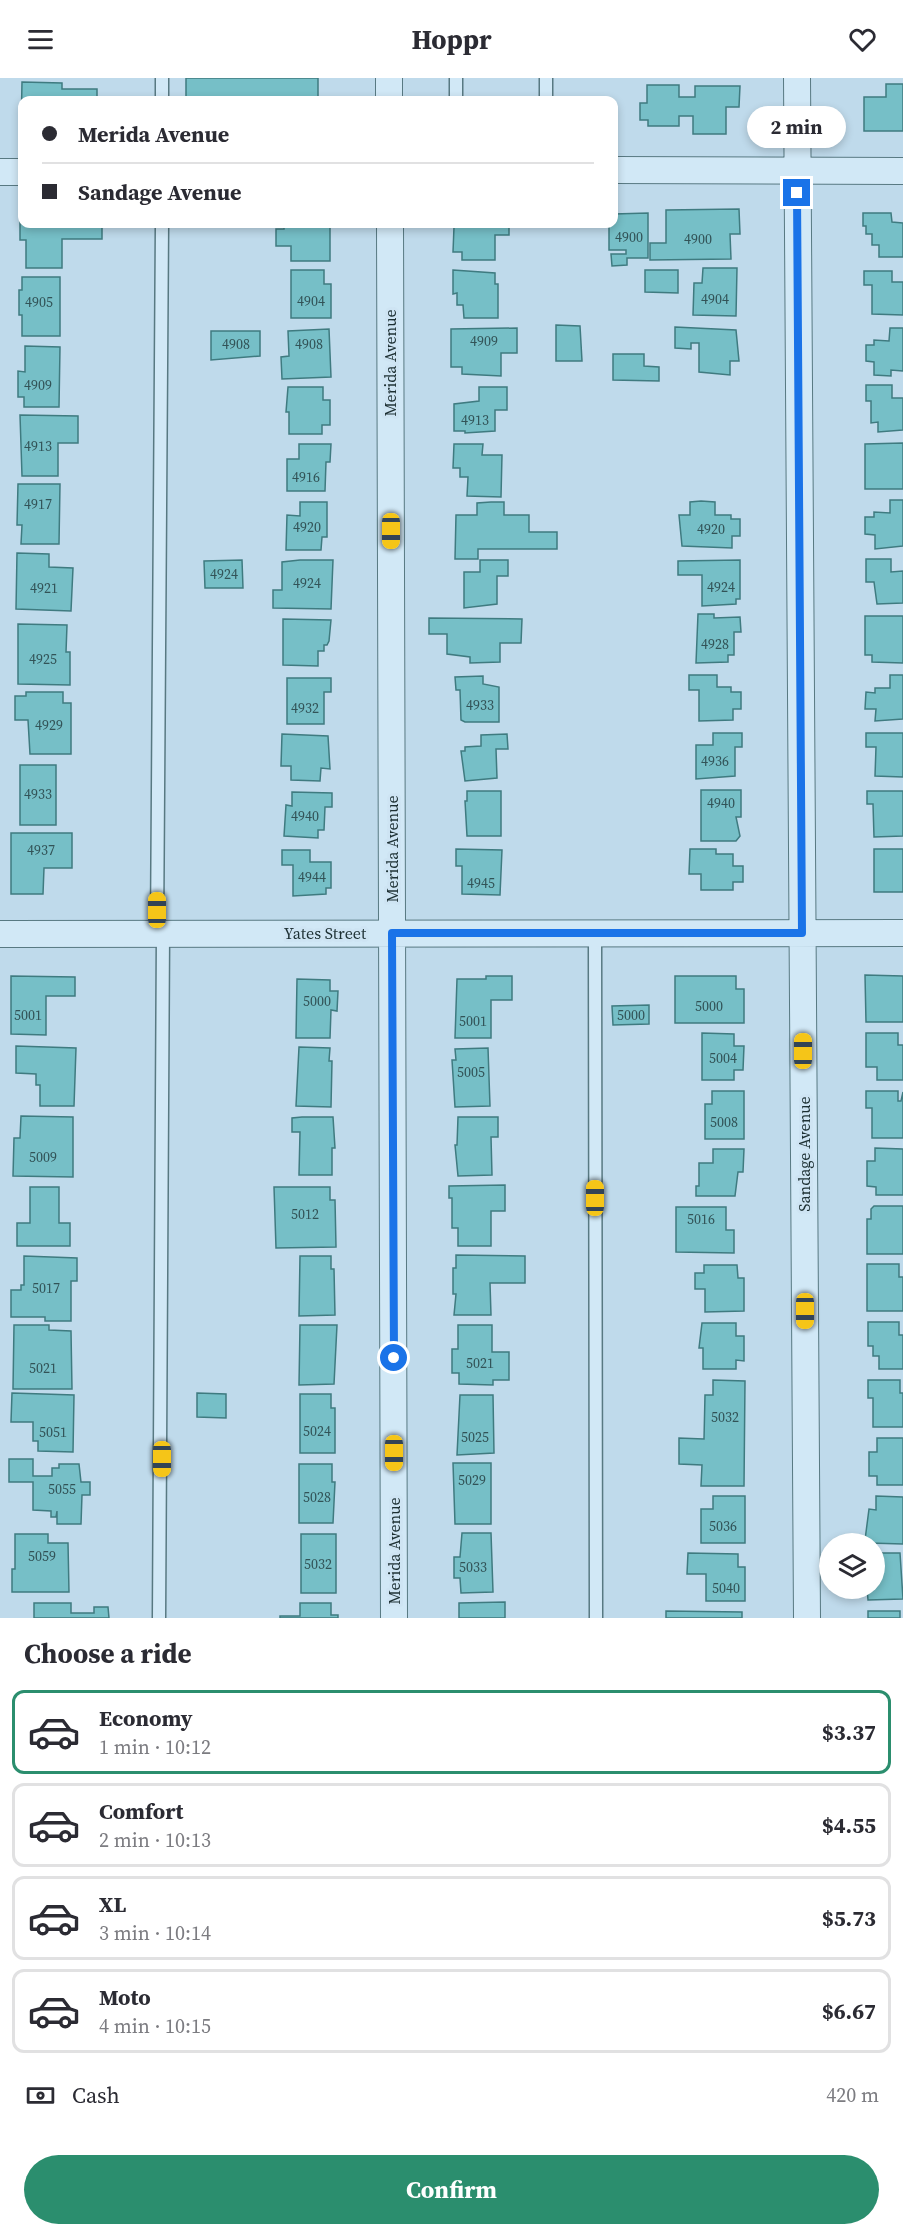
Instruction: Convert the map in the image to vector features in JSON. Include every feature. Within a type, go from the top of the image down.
[{"type":"street","points":[[389,78],[389,96]]},
{"type":"street","name":"Sandage Avenue","points":[[797,78],[807,1618]]},
{"type":"street","points":[[618,170],[903,171]]},
{"type":"street","points":[[0,172],[18,172]]},
{"type":"street","name":"Merida Avenue","points":[[390,228],[394,1618]]},
{"type":"street","name":"Yates Street","points":[[0,934],[903,933]]},
{"type":"lane","points":[[162,78],[162,96]]},
{"type":"lane","points":[[456,78],[456,96]]},
{"type":"lane","points":[[546,78],[546,96]]},
{"type":"lane","points":[[159,1618],[162,228]]},
{"type":"lane","points":[[595,933],[596,1618]]},
{"type":"building","points":[[186,78],[318,78],[318,96],[186,96]]},
{"type":"building","points":[[22,82],[62,83],[62,89],[97,89],[97,96],[22,96]]},
{"type":"building","points":[[886,84],[903,84],[903,131],[864,131],[864,97],[886,97]]},
{"type":"building","points":[[647,85],[679,85],[679,97],[695,97],[695,86],[740,86],[739,107],[726,107],[726,134],[693,134],[693,116],[679,116],[679,126],[648,126],[648,120],[640,120],[640,103],[647,103]]},
{"type":"building","points":[[739,209],[740,234],[730,234],[731,259],[650,260],[650,243],[666,243],[666,210]]},
{"type":"building","points":[[648,213],[648,258],[627,258],[627,265],[612,266],[611,254],[626,254],[626,250],[609,250],[609,228],[618,228],[618,214]]},
{"type":"building","points":[[863,213],[891,213],[892,222],[903,223],[903,257],[879,257],[879,245],[872,245],[872,234],[866,234],[866,226],[863,226]]},
{"type":"building","points":[[20,228],[102,228],[102,239],[62,239],[62,268],[26,268],[26,240],[20,240]]},
{"type":"building","points":[[330,228],[330,261],[291,261],[291,246],[276,246],[276,229]]},
{"type":"building","points":[[454,228],[509,228],[509,235],[495,235],[495,260],[462,260],[462,252],[453,252]]},
{"type":"building","points":[[703,268],[737,268],[736,316],[693,315],[694,283],[702,283]]},
{"type":"building","points":[[291,270],[324,270],[324,284],[331,284],[331,318],[291,318]]},
{"type":"building","points":[[453,270],[495,273],[495,284],[498,284],[498,318],[464,318],[463,305],[457,305],[457,293],[453,294]]},
{"type":"building","points":[[645,270],[678,270],[678,293],[645,292]]},
{"type":"building","points":[[864,271],[892,271],[892,282],[903,282],[903,315],[872,314],[872,285],[864,285]]},
{"type":"building","points":[[22,277],[60,277],[60,336],[22,336],[19,290],[22,290]]},
{"type":"building","points":[[556,325],[580,326],[582,361],[556,361]]},
{"type":"building","points":[[675,327],[736,330],[739,361],[730,361],[730,375],[699,372],[699,343],[691,343],[691,349],[675,348]]},
{"type":"building","points":[[517,328],[517,353],[501,353],[501,376],[462,374],[462,367],[451,367],[451,329]]},
{"type":"building","points":[[890,328],[903,328],[903,371],[891,370],[891,376],[874,375],[874,362],[866,361],[866,345],[874,345],[874,340],[889,341]]},
{"type":"building","points":[[329,329],[331,377],[282,379],[281,357],[289,356],[288,331]]},
{"type":"building","points":[[211,331],[260,331],[260,356],[211,360]]},
{"type":"building","points":[[25,346],[60,347],[59,407],[24,407],[24,397],[18,397],[18,371],[25,372]]},
{"type":"building","points":[[613,354],[644,354],[644,366],[659,367],[659,381],[613,380]]},
{"type":"building","points":[[866,385],[892,385],[892,398],[903,398],[903,430],[878,432],[878,422],[871,423],[871,401],[866,401]]},
{"type":"building","points":[[288,387],[323,387],[323,400],[330,400],[330,425],[322,425],[322,434],[289,434],[289,412],[286,412]]},
{"type":"building","points":[[479,387],[507,387],[507,410],[495,410],[495,431],[465,433],[465,431],[454,431],[454,404],[479,401]]},
{"type":"building","points":[[20,415],[78,416],[78,443],[58,443],[58,476],[22,476]]},
{"type":"building","points":[[903,443],[903,489],[865,489],[865,444]]},
{"type":"building","points":[[299,444],[331,444],[330,462],[326,462],[325,491],[287,491],[287,459],[299,459]]},
{"type":"building","points":[[454,444],[483,444],[482,455],[502,455],[501,497],[467,496],[468,477],[460,477],[460,468],[453,468]]},
{"type":"building","points":[[18,484],[60,484],[59,544],[21,544],[22,525],[17,525]]},
{"type":"building","points":[[890,500],[903,500],[903,546],[875,549],[875,535],[865,534],[865,517],[874,517],[874,512],[890,513]]},
{"type":"building","points":[[300,502],[327,502],[327,537],[322,537],[321,550],[286,550],[287,515],[300,516]]},
{"type":"building","points":[[504,502],[504,515],[529,515],[529,532],[557,532],[557,549],[478,549],[478,559],[455,559],[456,515],[477,515],[477,503]]},
{"type":"building","points":[[690,502],[715,502],[715,515],[731,515],[731,519],[740,519],[740,536],[732,536],[732,548],[682,546],[679,515],[690,515]]},
{"type":"building","points":[[17,553],[49,554],[49,567],[73,568],[71,611],[16,609]]},
{"type":"building","points":[[866,559],[891,559],[891,572],[903,571],[903,603],[877,604],[874,582],[866,582]]},
{"type":"building","points":[[242,560],[243,588],[205,588],[204,561]]},
{"type":"building","points":[[333,560],[331,609],[273,608],[273,590],[282,590],[282,562]]},
{"type":"building","points":[[480,560],[508,560],[508,576],[497,576],[497,604],[464,608],[464,572],[480,572]]},
{"type":"building","points":[[740,560],[740,599],[736,599],[736,604],[702,606],[702,575],[678,575],[678,561]]},
{"type":"building","points":[[698,614],[714,614],[714,618],[740,617],[741,632],[734,632],[734,655],[728,655],[728,662],[696,663]]},
{"type":"building","points":[[865,616],[903,616],[903,663],[872,662],[872,655],[865,655]]},
{"type":"building","points":[[429,618],[522,619],[521,643],[500,643],[500,662],[470,663],[470,657],[447,654],[447,634],[429,634]]},
{"type":"building","points":[[283,619],[331,620],[329,641],[327,645],[324,645],[324,651],[318,651],[318,666],[283,665]]},
{"type":"building","points":[[18,624],[67,625],[66,652],[70,652],[70,685],[18,684]]},
{"type":"building","points":[[689,675],[717,675],[717,687],[731,687],[731,692],[741,692],[741,709],[733,709],[733,720],[699,721],[699,690],[689,690]]},
{"type":"building","points":[[890,675],[903,675],[903,719],[875,721],[876,709],[865,709],[866,692],[875,693],[875,688],[890,688]]},
{"type":"building","points":[[483,676],[483,684],[499,687],[499,722],[465,722],[461,720],[460,690],[456,690],[455,677]]},
{"type":"building","points":[[287,678],[331,678],[331,692],[324,692],[324,724],[287,724]]},
{"type":"building","points":[[26,692],[63,692],[63,703],[71,703],[71,754],[30,754],[28,720],[15,720],[15,696],[26,696]]},
{"type":"building","points":[[713,733],[742,733],[742,747],[735,747],[735,776],[696,779],[696,745],[713,745]]},
{"type":"building","points":[[866,733],[903,733],[903,777],[875,776],[876,747],[866,747]]},
{"type":"building","points":[[282,734],[328,736],[330,769],[321,768],[320,781],[291,780],[291,766],[281,766]]},
{"type":"building","points":[[507,734],[508,749],[496,749],[497,778],[465,781],[461,751],[465,751],[465,747],[481,746],[481,735]]},
{"type":"building","points":[[20,765],[56,765],[56,825],[20,825]]},
{"type":"building","points":[[701,790],[741,790],[741,817],[736,817],[740,836],[736,841],[701,841]]},
{"type":"building","points":[[467,791],[501,791],[501,836],[467,836],[465,801],[467,801]]},
{"type":"building","points":[[867,791],[903,791],[903,836],[874,837],[873,804],[867,804]]},
{"type":"building","points":[[292,792],[332,793],[332,807],[325,807],[324,830],[318,830],[318,838],[284,836],[286,805],[292,806]]},
{"type":"building","points":[[11,833],[72,833],[72,868],[44,868],[43,894],[11,894]]},
{"type":"building","points":[[456,849],[502,850],[500,895],[462,894],[462,866],[456,866]]},
{"type":"building","points":[[690,849],[716,849],[716,854],[733,854],[733,866],[743,866],[743,882],[733,882],[733,890],[701,890],[701,874],[689,874]]},
{"type":"building","points":[[874,849],[903,849],[903,892],[874,892]]},
{"type":"building","points":[[282,850],[310,850],[310,862],[331,862],[331,888],[326,888],[326,894],[293,896],[293,865],[282,865]]},
{"type":"building","points":[[865,975],[903,976],[903,1022],[866,1022]]},
{"type":"building","points":[[11,976],[75,977],[75,996],[46,996],[46,1035],[11,1034]]},
{"type":"building","points":[[486,976],[512,976],[512,1000],[491,1000],[491,1038],[455,1038],[457,979],[486,979]]},
{"type":"building","points":[[675,976],[736,976],[736,989],[744,989],[744,1023],[675,1023]]},
{"type":"building","points":[[297,979],[330,980],[330,991],[338,991],[337,1011],[331,1010],[330,1038],[296,1038]]},
{"type":"building","points":[[649,1005],[649,1024],[613,1025],[612,1006]]},
{"type":"building","points":[[702,1033],[734,1034],[734,1046],[744,1046],[743,1070],[734,1070],[734,1080],[702,1080]]},
{"type":"building","points":[[866,1033],[898,1033],[898,1045],[903,1045],[903,1080],[877,1080],[877,1067],[866,1067]]},
{"type":"building","points":[[16,1046],[76,1048],[74,1106],[40,1106],[40,1085],[36,1085],[36,1074],[16,1073]]},
{"type":"building","points":[[299,1047],[330,1048],[331,1107],[296,1106]]},
{"type":"building","points":[[488,1048],[490,1106],[455,1107],[452,1060],[456,1060],[455,1049]]},
{"type":"building","points":[[712,1091],[744,1091],[744,1139],[705,1139],[705,1104],[712,1104]]},
{"type":"building","points":[[866,1091],[898,1091],[898,1101],[901,1101],[903,1092],[903,1138],[872,1138],[872,1108],[866,1108]]},
{"type":"building","points":[[21,1116],[73,1117],[73,1177],[13,1176],[14,1138],[20,1138]]},
{"type":"building","points":[[333,1117],[335,1148],[332,1148],[332,1175],[299,1175],[300,1132],[292,1132],[292,1118]]},
{"type":"building","points":[[458,1117],[498,1117],[498,1137],[491,1137],[492,1175],[458,1176],[455,1145],[457,1145]]},
{"type":"building","points":[[875,1148],[903,1149],[903,1195],[876,1195],[876,1187],[867,1186],[867,1161],[875,1161]]},
{"type":"building","points":[[713,1149],[744,1149],[743,1172],[738,1172],[735,1196],[696,1196],[696,1186],[699,1186],[699,1163],[713,1163]]},
{"type":"building","points":[[505,1185],[505,1211],[491,1211],[491,1246],[458,1246],[458,1228],[452,1228],[452,1198],[449,1198],[449,1186]]},
{"type":"building","points":[[30,1187],[59,1187],[59,1223],[70,1223],[70,1246],[17,1246],[17,1223],[30,1223]]},
{"type":"building","points":[[274,1187],[330,1187],[330,1200],[335,1200],[336,1247],[276,1248]]},
{"type":"building","points":[[874,1206],[903,1206],[903,1254],[867,1254],[867,1219],[871,1219],[871,1209]]},
{"type":"building","points":[[676,1207],[726,1207],[726,1230],[734,1230],[734,1253],[676,1252]]},
{"type":"building","points":[[456,1255],[525,1256],[525,1283],[490,1283],[491,1315],[454,1315],[456,1294],[453,1294],[453,1268],[456,1268]]},
{"type":"building","points":[[24,1256],[77,1258],[77,1281],[71,1281],[71,1321],[45,1321],[45,1317],[11,1317],[11,1290],[21,1290],[21,1285],[24,1285]]},
{"type":"building","points":[[300,1256],[331,1256],[331,1269],[334,1269],[335,1315],[299,1316]]},
{"type":"building","points":[[867,1264],[899,1264],[899,1277],[903,1277],[903,1311],[867,1311]]},
{"type":"building","points":[[704,1265],[737,1265],[738,1278],[744,1278],[744,1311],[705,1312],[705,1289],[695,1289],[695,1273],[704,1273]]},
{"type":"building","points":[[868,1322],[899,1322],[899,1335],[903,1335],[903,1369],[879,1369],[879,1356],[873,1356],[873,1346],[868,1346]]},
{"type":"building","points":[[702,1323],[736,1323],[736,1336],[744,1336],[744,1361],[736,1360],[736,1369],[703,1369],[703,1348],[699,1348]]},
{"type":"building","points":[[14,1325],[49,1325],[49,1330],[71,1331],[72,1389],[13,1389]]},
{"type":"building","points":[[300,1325],[337,1325],[334,1384],[299,1385]]},
{"type":"building","points":[[458,1325],[492,1325],[492,1352],[509,1352],[509,1380],[493,1380],[493,1385],[459,1384],[459,1373],[452,1373],[452,1349],[458,1349]]},
{"type":"building","points":[[713,1380],[745,1381],[744,1486],[701,1486],[702,1465],[679,1464],[679,1438],[704,1439],[705,1395],[713,1395]]},
{"type":"building","points":[[868,1380],[900,1380],[900,1393],[903,1393],[903,1427],[873,1427],[873,1398],[868,1398]]},
{"type":"building","points":[[12,1393],[74,1395],[73,1452],[38,1451],[38,1441],[33,1441],[33,1422],[11,1422]]},
{"type":"building","points":[[197,1393],[226,1394],[226,1418],[197,1417]]},
{"type":"building","points":[[300,1394],[331,1394],[331,1408],[335,1408],[335,1453],[300,1453]]},
{"type":"building","points":[[460,1395],[493,1395],[494,1453],[457,1455]]},
{"type":"building","points":[[877,1438],[903,1438],[903,1485],[877,1485],[877,1476],[869,1476],[869,1452],[877,1452]]},
{"type":"building","points":[[9,1459],[33,1459],[33,1476],[52,1476],[52,1468],[59,1468],[59,1464],[79,1464],[81,1482],[90,1482],[90,1495],[82,1495],[81,1524],[57,1524],[57,1511],[56,1517],[51,1517],[51,1511],[33,1510],[33,1482],[9,1482]]},
{"type":"building","points":[[453,1463],[491,1463],[491,1524],[455,1524]]},
{"type":"building","points":[[299,1464],[332,1464],[332,1482],[335,1482],[333,1523],[299,1523]]},
{"type":"building","points":[[713,1496],[745,1496],[745,1543],[701,1543],[701,1509],[713,1509]]},
{"type":"building","points":[[876,1496],[903,1497],[903,1544],[885,1543],[885,1533],[866,1533],[869,1509],[876,1510]]},
{"type":"building","points":[[462,1533],[491,1533],[493,1592],[461,1593],[460,1578],[454,1578],[454,1557],[460,1557]]},
{"type":"building","points":[[15,1534],[48,1534],[48,1543],[68,1543],[69,1592],[12,1592],[12,1569],[15,1569]]},
{"type":"building","points":[[301,1534],[336,1534],[336,1593],[301,1593]]},
{"type":"building","points":[[688,1553],[738,1554],[738,1567],[745,1567],[745,1601],[706,1601],[706,1574],[687,1574]]},
{"type":"building","points":[[885,1553],[900,1553],[903,1599],[868,1600],[885,1599]]},
{"type":"building","points":[[505,1602],[505,1618],[459,1618],[459,1603]]},
{"type":"building","points":[[34,1603],[71,1603],[71,1613],[94,1613],[94,1607],[108,1607],[109,1618],[34,1618]]},
{"type":"building","points":[[300,1603],[331,1603],[331,1615],[338,1615],[338,1618],[280,1618],[280,1616],[300,1616]]},
{"type":"building","points":[[666,1611],[742,1612],[742,1618],[666,1618]]},
{"type":"building","points":[[868,1611],[900,1611],[900,1618],[868,1618]]},
{"type":"route","points":[[394,1358],[392,933],[802,933],[797,193]]}]
